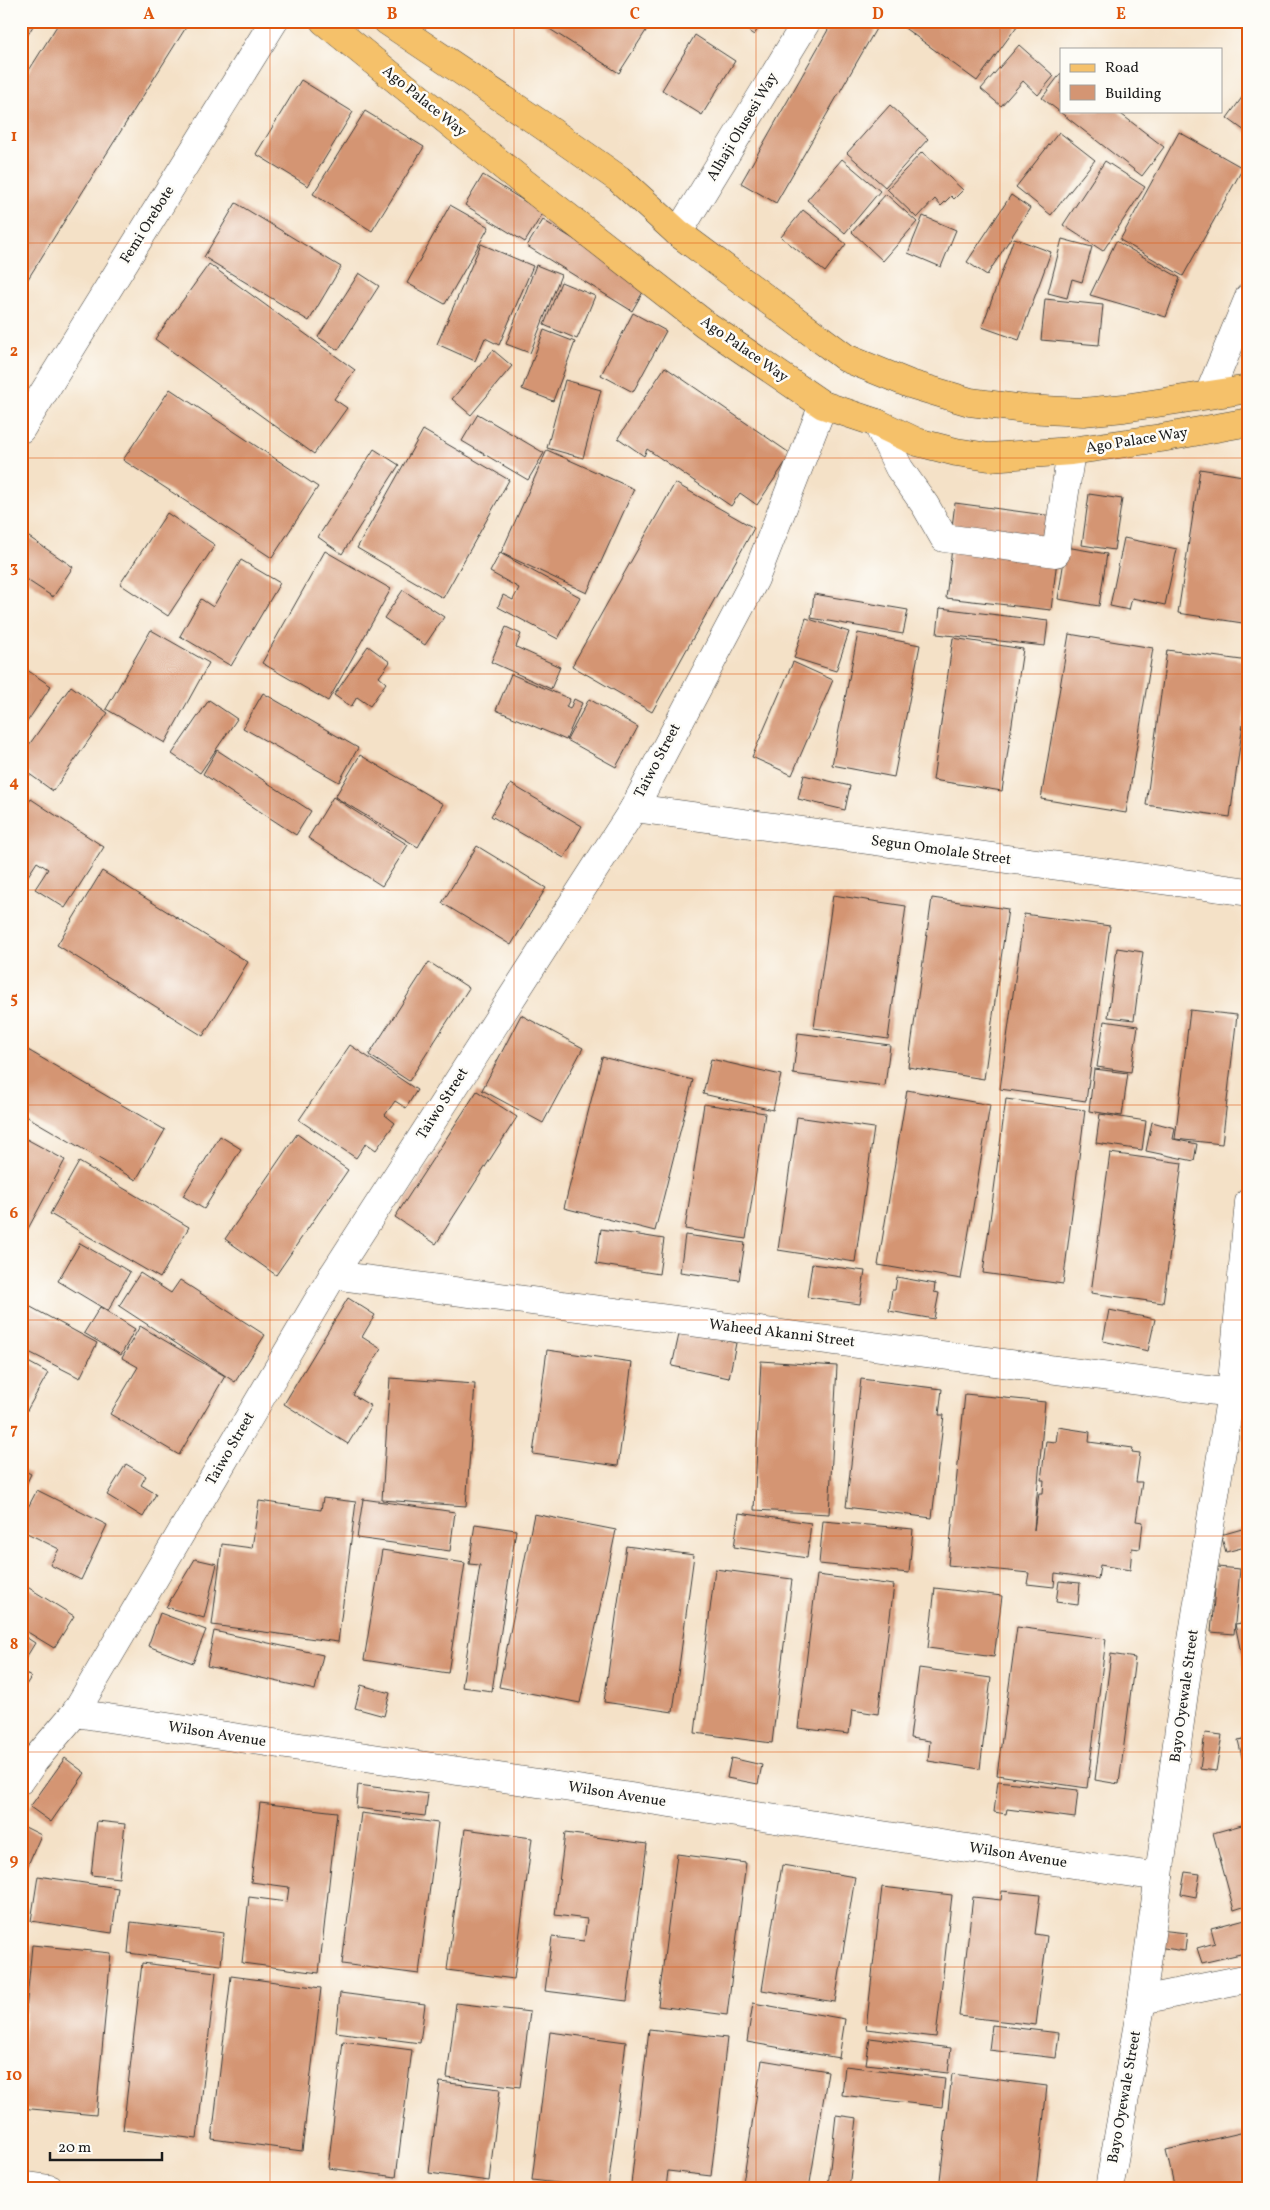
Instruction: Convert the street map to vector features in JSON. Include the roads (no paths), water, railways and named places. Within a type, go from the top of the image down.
[{"type":"main road","name":"Ago Palace Way","points":[[324,21],[518,178],[705,324],[823,405],[876,423],[917,442],[956,452],[989,457],[1071,451],[1161,438],[1249,422]]},
{"type":"main road","points":[[387,21],[619,179],[678,233],[846,358],[918,386],[970,402],[1025,409],[1083,412],[1124,408],[1249,389]]},
{"type":"street","name":"Femi Orebote","points":[[21,429],[274,21]]},
{"type":"street","name":"Alhaji Olusesi Way","points":[[678,233],[807,21]]},
{"type":"street","points":[[1209,394],[1249,297]]},
{"type":"street","name":"Taiwo Street","points":[[26,1764],[75,1713],[333,1275],[634,808],[755,579],[823,405]]},
{"type":"street","points":[[876,423],[900,468],[944,538],[1056,552],[1071,451]]},
{"type":"street","name":"Segun Omolale Street","points":[[634,808],[1249,892]]},
{"type":"street","name":"Bayo Oyewale Street","points":[[1109,2189],[1142,2000],[1186,1678],[1232,1393],[1249,1202]]},
{"type":"street","name":"Waheed Akanni Street","points":[[333,1275],[1232,1393]]},
{"type":"street","name":"Wilson Avenue","points":[[75,1713],[1159,1877]]},
{"type":"street","points":[[1142,2000],[1249,1978]]},
{"type":"street","points":[[21,2185],[50,2189]]}]
